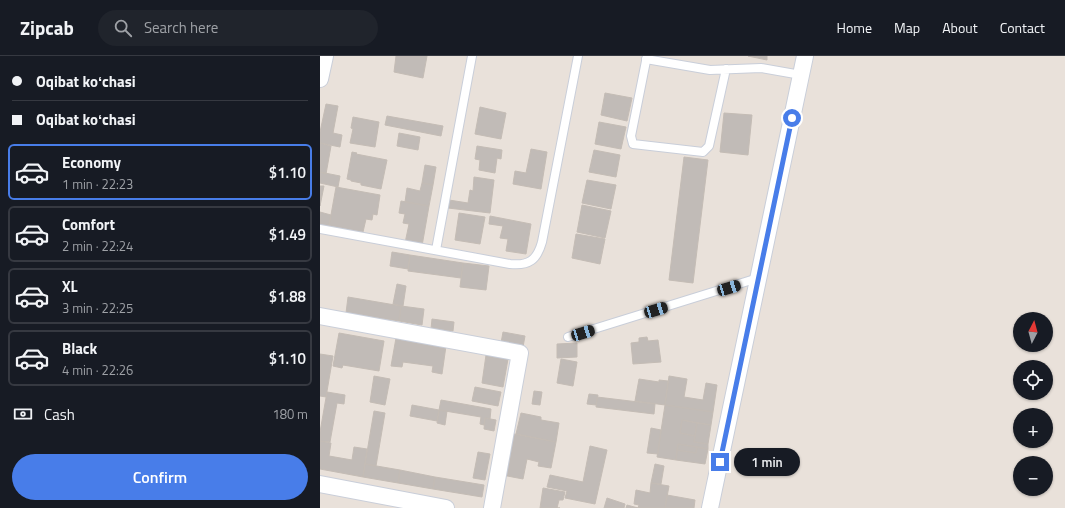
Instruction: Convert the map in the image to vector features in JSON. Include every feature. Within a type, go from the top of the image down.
[{"type":"street","points":[[320,79],[325,56]]},
{"type":"street","points":[[710,508],[805,56]]},
{"type":"street","points":[[320,316],[520,353],[492,508]]},
{"type":"street","points":[[320,484],[446,508]]},
{"type":"lane","points":[[436,250],[472,56]]},
{"type":"lane","points":[[320,229],[520,265],[533,259],[540,249],[542,242],[578,56]]},
{"type":"lane","points":[[726,69],[709,146],[703,152],[633,144],[631,136],[647,58],[710,70],[726,69],[761,68],[801,75]]},
{"type":"lane","points":[[568,338],[758,278]]},
{"type":"building","points":[[396,56],[427,56],[423,78],[394,72]]},
{"type":"building","points":[[748,56],[767,56],[767,60]]},
{"type":"building","points":[[605,93],[632,98],[627,121],[601,115]]},
{"type":"building","points":[[326,104],[338,106],[333,133],[342,135],[340,147],[320,143],[320,132]]},
{"type":"building","points":[[480,107],[506,113],[501,139],[475,134]]},
{"type":"building","points":[[724,113],[752,115],[748,155],[720,152]]},
{"type":"building","points":[[387,116],[443,126],[441,136],[385,125]]},
{"type":"building","points":[[353,117],[379,122],[375,147],[350,143],[353,129],[351,128]]},
{"type":"building","points":[[599,122],[626,127],[621,149],[595,144]]},
{"type":"building","points":[[399,133],[420,137],[418,150],[397,146]]},
{"type":"building","points":[[320,143],[331,146],[326,174],[320,172]]},
{"type":"building","points":[[477,146],[502,150],[501,159],[497,158],[495,173],[479,170],[480,160],[475,159]]},
{"type":"building","points":[[531,149],[547,152],[541,189],[513,184],[515,171],[526,173]]},
{"type":"building","points":[[594,150],[620,155],[616,177],[589,172]]},
{"type":"building","points":[[352,152],[387,160],[381,189],[361,185],[361,183],[347,179]]},
{"type":"building","points":[[684,157],[708,160],[693,283],[669,280]]},
{"type":"building","points":[[425,165],[436,167],[433,185],[422,183]]},
{"type":"building","points":[[320,172],[340,176],[338,187],[320,183]]},
{"type":"building","points":[[474,177],[494,180],[490,213],[448,208],[449,200],[468,203],[470,190],[473,191]]},
{"type":"building","points":[[587,180],[616,185],[611,209],[582,203]]},
{"type":"building","points":[[422,183],[433,185],[429,206],[405,202],[407,188],[420,191]]},
{"type":"building","points":[[320,186],[324,186],[320,206]]},
{"type":"building","points":[[336,187],[380,195],[377,215],[373,214],[372,220],[366,219],[363,232],[329,226]]},
{"type":"building","points":[[401,201],[429,206],[422,246],[405,243],[409,224],[403,223],[405,214],[399,213]]},
{"type":"building","points":[[582,205],[611,211],[605,238],[577,232]]},
{"type":"building","points":[[320,212],[331,215],[328,229],[320,228]]},
{"type":"building","points":[[459,213],[485,217],[480,244],[455,240]]},
{"type":"building","points":[[490,216],[531,224],[526,254],[506,251],[508,239],[500,238],[503,226],[489,224]]},
{"type":"building","points":[[576,234],[605,239],[600,264],[572,258]]},
{"type":"building","points":[[392,252],[410,255],[408,269],[390,266]]},
{"type":"building","points":[[410,255],[463,263],[461,278],[408,271]]},
{"type":"building","points":[[463,263],[489,266],[486,290],[460,287]]},
{"type":"building","points":[[397,284],[406,286],[403,306],[393,304]]},
{"type":"building","points":[[348,297],[401,306],[399,321],[346,313]]},
{"type":"building","points":[[401,306],[424,309],[422,325],[399,321]]},
{"type":"building","points":[[432,319],[454,322],[453,331],[431,329]]},
{"type":"building","points":[[503,332],[525,336],[523,347],[501,343]]},
{"type":"building","points":[[339,333],[384,341],[379,371],[343,365],[342,368],[333,366]]},
{"type":"building","points":[[647,337],[648,341],[658,340],[661,362],[633,364],[631,343],[639,342],[639,338]]},
{"type":"building","points":[[396,338],[446,346],[442,374],[432,372],[433,366],[403,362],[402,367],[391,366]]},
{"type":"building","points":[[577,343],[577,357],[557,358],[557,344]]},
{"type":"building","points":[[320,354],[333,356],[326,397],[320,396]]},
{"type":"building","points":[[486,355],[508,359],[503,387],[482,383]]},
{"type":"building","points":[[561,359],[577,362],[573,386],[557,383]]},
{"type":"building","points":[[374,376],[390,379],[385,405],[370,402]]},
{"type":"building","points":[[669,376],[687,379],[684,397],[703,400],[706,383],[717,385],[713,412],[665,405]]},
{"type":"building","points":[[639,379],[659,382],[659,380],[668,381],[665,405],[635,401]]},
{"type":"building","points":[[475,387],[501,392],[498,406],[472,401]]},
{"type":"building","points":[[534,391],[542,392],[540,405],[532,404]]},
{"type":"building","points":[[327,392],[345,395],[344,404],[337,403],[330,442],[320,441],[320,432]]},
{"type":"building","points":[[589,394],[598,395],[596,405],[587,404]]},
{"type":"building","points":[[597,397],[655,404],[654,414],[596,407]]},
{"type":"building","points":[[441,400],[491,409],[490,419],[485,418],[484,425],[480,424],[481,417],[439,410]]},
{"type":"building","points":[[412,405],[439,410],[437,421],[410,416]]},
{"type":"building","points":[[665,405],[713,412],[711,425],[682,420],[680,433],[695,436],[694,442],[708,444],[708,449],[678,444],[676,460],[657,457]]},
{"type":"building","points":[[439,410],[447,411],[445,425],[437,423]]},
{"type":"building","points":[[374,411],[385,413],[376,466],[365,464]]},
{"type":"building","points":[[521,413],[541,417],[541,420],[559,423],[556,442],[516,434]]},
{"type":"building","points":[[485,418],[496,420],[494,431],[484,429]]},
{"type":"building","points":[[682,420],[697,423],[695,436],[680,433]]},
{"type":"building","points":[[697,423],[711,425],[708,444],[694,442]]},
{"type":"building","points":[[651,428],[661,430],[658,454],[647,453]]},
{"type":"building","points":[[509,433],[556,442],[551,468],[538,466],[539,462],[527,459],[523,479],[502,475]]},
{"type":"building","points":[[320,441],[331,443],[329,456],[352,460],[354,447],[367,449],[363,477],[320,469]]},
{"type":"building","points":[[678,444],[697,447],[696,453],[677,450]]},
{"type":"building","points":[[590,446],[607,450],[595,504],[565,498],[567,491],[547,487],[550,475],[583,482]]},
{"type":"building","points":[[697,447],[708,449],[705,464],[676,460],[677,450],[696,453]]},
{"type":"building","points":[[478,452],[490,454],[485,480],[473,478]]},
{"type":"building","points":[[365,464],[400,470],[398,483],[363,477]]},
{"type":"building","points":[[655,464],[664,466],[661,484],[651,483]]},
{"type":"building","points":[[400,470],[435,477],[433,489],[398,483]]},
{"type":"building","points":[[435,477],[484,485],[482,497],[433,489]]},
{"type":"building","points":[[651,483],[669,486],[665,508],[638,508],[639,505],[634,504],[636,490],[650,493]]},
{"type":"building","points":[[543,488],[565,492],[563,500],[559,500],[557,508],[540,508]]},
{"type":"building","points":[[667,495],[695,500],[694,508],[665,508]]},
{"type":"building","points":[[607,498],[625,504],[624,508],[604,508]]},
{"type":"building","points":[[627,505],[638,508],[626,508]]},
{"type":"route","points":[[720,462],[792,118]]}]
